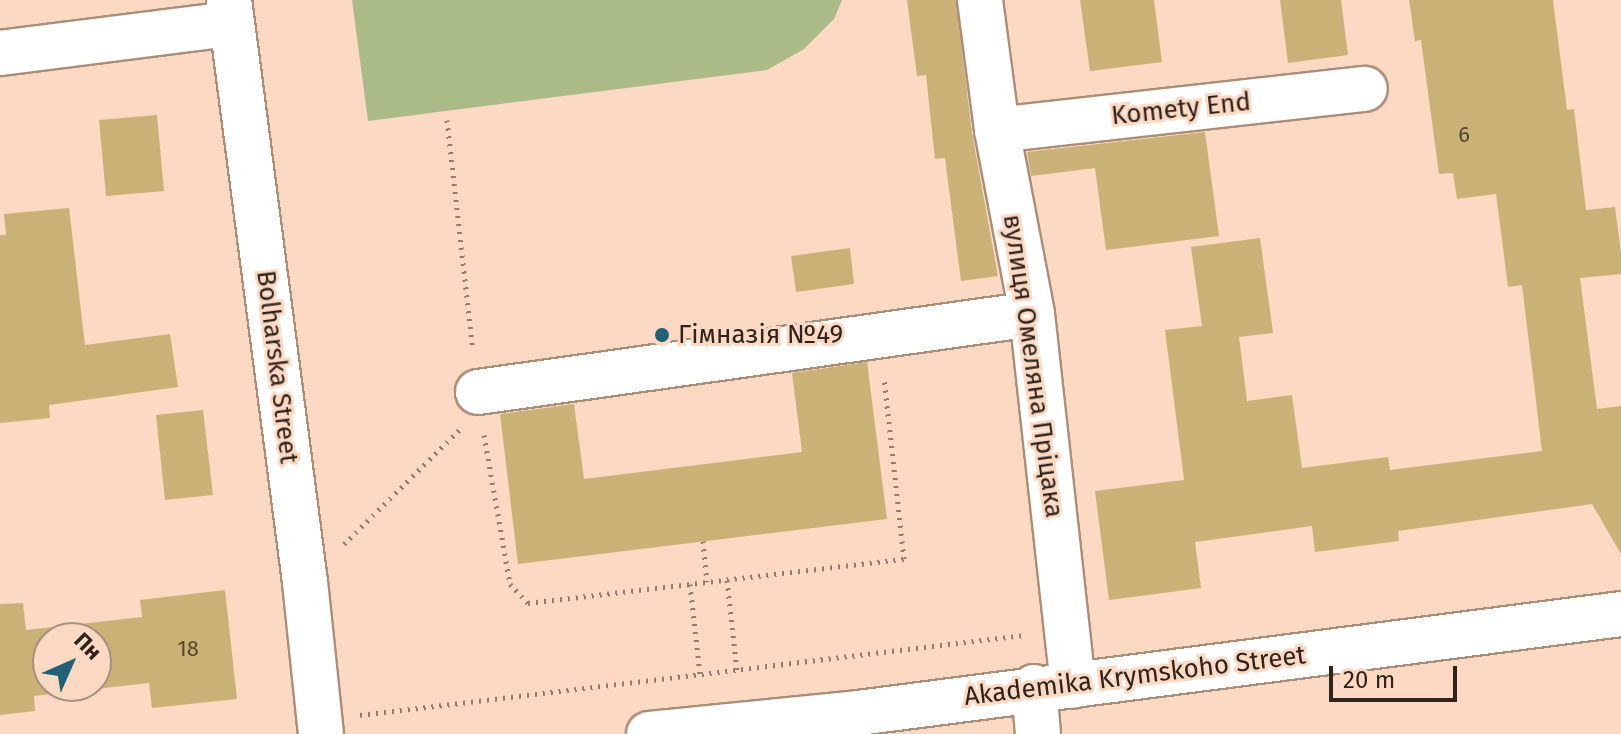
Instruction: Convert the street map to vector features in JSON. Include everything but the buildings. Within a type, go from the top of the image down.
[{"type":"street","name":"вулиця Омеляна Пріцака","points":[[980,0],[997,130],[1032,314],[1067,630],[1038,734]]},
{"type":"street","points":[[0,53],[230,12]]},
{"type":"street","name":"Bolharska Street","points":[[230,12],[305,582],[320,727]]},
{"type":"street","name":"Komety End","points":[[997,130],[1365,89]]},
{"type":"street","points":[[479,401],[1032,314]]},
{"type":"street","name":"Akademika Krymskoho Street","points":[[649,734],[703,731],[858,713],[1621,614]]},
{"type":"path","points":[[447,120],[479,401],[510,584],[528,603],[904,559],[883,369]]},
{"type":"path","points":[[305,582],[479,401]]},
{"type":"path","points":[[703,541],[707,582]]},
{"type":"path","points":[[727,580],[737,670]]},
{"type":"path","points":[[690,584],[700,674]]},
{"type":"path","points":[[320,727],[700,674],[1067,630]]},
{"type":"green space","points":[[352,0],[842,0],[834,19],[804,49],[767,70],[368,121]]},
{"type":"place","name":"Гімназія №49","points":[[662,335]]}]
